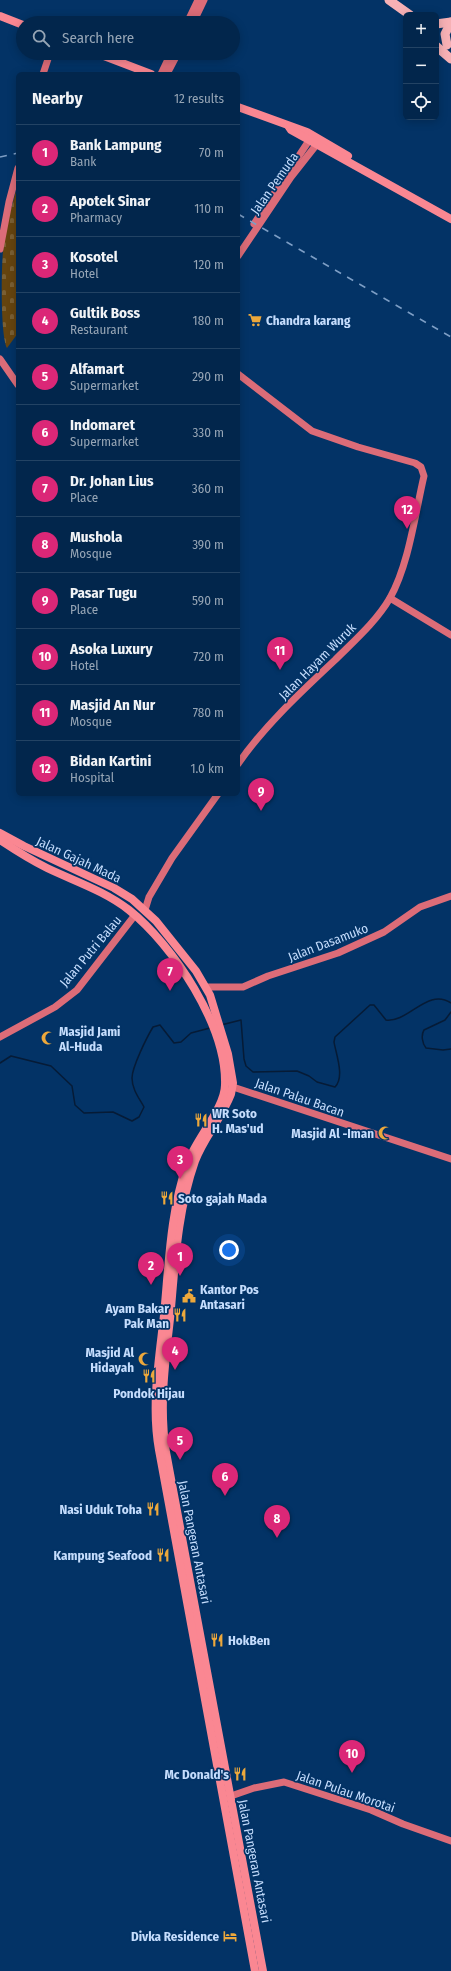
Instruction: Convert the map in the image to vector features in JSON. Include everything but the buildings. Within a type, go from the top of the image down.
[{"type":"highway","points":[[391,1],[406,12]]},
{"type":"highway","points":[[391,1],[395,11],[403,18]]},
{"type":"highway","points":[[439,24],[451,22]]},
{"type":"highway","points":[[449,47],[445,34],[451,22]]},
{"type":"highway","points":[[439,38],[449,47]]},
{"type":"highway","points":[[438,48],[451,59]]},
{"type":"main road","points":[[0,16],[16,22]]},
{"type":"main road","points":[[114,60],[146,72]]},
{"type":"main road","points":[[240,108],[289,127],[293,126],[322,140],[362,164],[374,175]]},
{"type":"main road","points":[[289,127],[291,130],[360,170],[374,175],[451,219]]},
{"type":"main road","name":"Jalan Gajah Mada","points":[[0,832],[41,854],[114,888],[130,897],[145,910]]},
{"type":"main road","name":"Jalan Gajah Mada","points":[[0,840],[36,862],[122,904],[135,915]]},
{"type":"main road","points":[[41,854],[49,863]]},
{"type":"main road","points":[[36,862],[49,863],[115,894],[142,914],[192,975],[202,992],[214,1020]]},
{"type":"main road","points":[[109,897],[116,896],[117,892],[114,888]]},
{"type":"main road","points":[[122,904],[119,900],[120,897],[130,897]]},
{"type":"main road","name":"Jalan Pangeran Antasari","points":[[145,910],[178,947],[206,987],[222,1058],[225,1082],[225,1091],[218,1107],[189,1158],[178,1199],[168,1254],[156,1390],[157,1439],[187,1584]]},
{"type":"main road","name":"Jalan Pangeran Antasari","points":[[135,915],[149,928],[193,984],[214,1020],[228,1054],[233,1087],[226,1107],[197,1156],[185,1198],[174,1258],[164,1367],[162,1408],[163,1437],[187,1584],[255,1971]]},
{"type":"main road","points":[[162,944],[169,945],[171,941],[169,937]]},
{"type":"main road","points":[[169,954],[168,949],[170,946],[173,945],[178,947]]},
{"type":"main road","name":"Jalan Pangeran Antasari","points":[[189,1595],[231,1796],[263,1971]]},
{"type":"street","points":[[190,16],[198,0]]},
{"type":"street","points":[[196,16],[204,0]]},
{"type":"street","points":[[44,72],[48,60]]},
{"type":"street","points":[[162,72],[168,60]]},
{"type":"street","points":[[168,72],[174,60]]},
{"type":"street","name":"Jalan Pemuda","points":[[240,245],[313,142]]},
{"type":"street","points":[[0,249],[9,202],[16,176]]},
{"type":"street","name":"Jalan Pemuda","points":[[240,253],[267,208]]},
{"type":"street","points":[[0,360],[16,382]]},
{"type":"street","name":"Jalan Hayam Wuruk","points":[[240,376],[312,431],[358,447],[415,463],[421,468],[424,476],[406,556],[390,598],[362,634],[285,709],[240,762]]},
{"type":"street","points":[[390,598],[451,636]]},
{"type":"street","points":[[145,910],[149,897],[172,858],[217,796]]},
{"type":"street","name":"Jalan Dasamuko","points":[[206,987],[236,988],[252,984],[365,942],[384,932],[420,907],[451,896]]},
{"type":"street","points":[[130,897],[141,900],[149,897]]},
{"type":"street","name":"Jalan Putri Balau","points":[[0,1037],[55,1007],[77,990],[135,915]]},
{"type":"street","name":"Jalan Palau Bacan","points":[[233,1087],[451,1159]]},
{"type":"street","name":"Jalan Pulau Morotai","points":[[231,1796],[254,1788],[284,1782],[371,1810],[403,1824],[451,1841]]},
{"type":"green space","points":[[16,191],[16,336],[7,348],[3,328],[2,280],[5,234]]},
{"type":"waterway","points":[[221,1025],[241,1020],[244,1059],[246,1066],[253,1072],[297,1071],[309,1076],[317,1082],[335,1087],[338,1083],[340,1072],[334,1042],[335,1037],[370,1005],[374,1005],[386,1020],[402,1016],[434,999],[443,999],[451,1003]]},
{"type":"waterway","points":[[451,1012],[445,1020],[424,1030],[422,1037],[426,1048],[443,1050],[451,1049]]},
{"type":"waterway","points":[[0,1063],[11,1056],[51,1066],[72,1086],[75,1105],[84,1113],[113,1112],[132,1121],[139,1117],[144,1107],[133,1086],[132,1078],[134,1067],[153,1027],[160,1025],[174,1043],[181,1042],[191,1033],[210,1028]]},
{"type":"railway","points":[[0,157],[16,153]]},
{"type":"railway","points":[[240,215],[451,337]]},
{"type":"place","name":"Chandra karang","points":[[255,320]]},
{"type":"place","name":"Bidan Kartini","points":[[407,529]]},
{"type":"place","name":"Masjid An Nur","points":[[280,670]]},
{"type":"place","name":"Pasar Tugu","points":[[261,811]]},
{"type":"place","name":"Dr. Johan Lius","points":[[170,991]]},
{"type":"place","name":"Masjid Jami Al-Huda","points":[[48,1038]]},
{"type":"place","name":"WR Soto H. Mas'ud","points":[[201,1120]]},
{"type":"place","name":"Masjid Al -Iman","points":[[385,1133]]},
{"type":"place","name":"Kosotel","points":[[180,1179]]},
{"type":"place","name":"Soto gajah Mada","points":[[167,1198]]},
{"type":"place","name":"Bank Lampung","points":[[180,1276]]},
{"type":"place","name":"Apotek Sinar","points":[[151,1285]]},
{"type":"place","name":"Kantor Pos Antasari","points":[[189,1296]]},
{"type":"place","name":"Ayam Bakar Pak Man","points":[[180,1315]]},
{"type":"place","name":"Masjid Al Hidayah","points":[[145,1359]]},
{"type":"place","name":"Gultik Boss","points":[[175,1370]]},
{"type":"place","name":"Pondok Hijau","points":[[149,1376]]},
{"type":"place","name":"Alfamart","points":[[180,1460]]},
{"type":"place","name":"Indomaret","points":[[225,1496]]},
{"type":"place","name":"Nasi Uduk Toha","points":[[153,1509]]},
{"type":"place","name":"Mushola","points":[[277,1538]]},
{"type":"place","name":"Kampung Seafood","points":[[163,1555]]},
{"type":"place","name":"HokBen","points":[[217,1640]]},
{"type":"place","name":"Asoka Luxury","points":[[352,1773]]},
{"type":"place","name":"Mc Donald's","points":[[240,1774]]},
{"type":"place","name":"Divka Residence","points":[[230,1936]]}]
